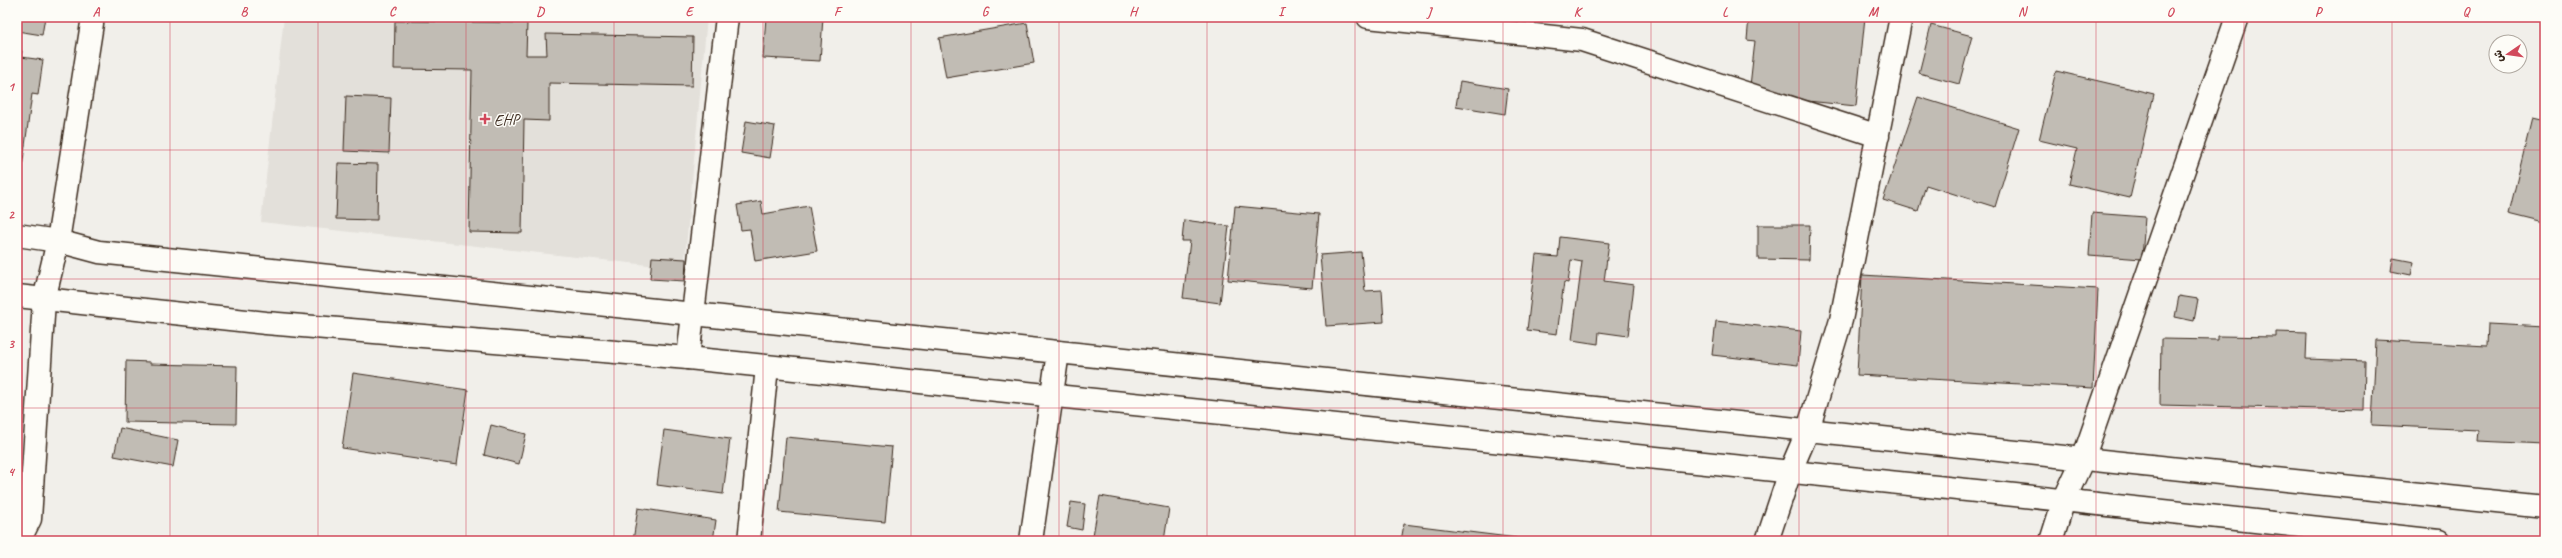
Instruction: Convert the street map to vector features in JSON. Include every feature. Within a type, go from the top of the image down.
[{"type":"main road","points":[[19,541],[30,519],[44,300],[58,241],[93,17]]},
{"type":"main road","points":[[688,358],[727,17]]},
{"type":"main road","points":[[1368,17],[1582,40],[1878,136]]},
{"type":"main road","points":[[1767,541],[1790,472],[1808,430],[1841,320],[1901,17]]},
{"type":"main road","points":[[2051,541],[2064,500],[2083,459],[2237,17]]},
{"type":"main road","points":[[17,235],[58,241],[99,252],[2545,507]]},
{"type":"main road","points":[[17,296],[266,323],[688,358],[2064,500],[2439,541]]},
{"type":"main road","points":[[1031,541],[1058,352]]},
{"type":"main road","points":[[748,541],[767,367]]},
{"type":"shaded area","name":"EHP","points":[[284,17],[707,17],[684,269],[261,222]]},
{"type":"building","points":[[17,17],[45,17],[42,35],[17,31]]},
{"type":"building","points":[[766,17],[823,17],[820,61],[763,58]]},
{"type":"building","points":[[1749,17],[1865,17],[1856,106],[1749,95],[1755,41],[1747,40]]},
{"type":"building","points":[[395,21],[527,23],[526,55],[547,55],[546,34],[693,37],[692,86],[549,83],[549,121],[524,120],[522,233],[469,232],[472,70],[394,69]]},
{"type":"building","points":[[1027,23],[1034,63],[946,78],[939,38]]},
{"type":"building","points":[[1931,25],[1972,36],[1959,84],[1919,73]]},
{"type":"building","points":[[17,50],[22,51],[21,57],[43,60],[38,95],[32,94],[19,190],[17,189]]},
{"type":"building","points":[[2056,71],[2154,94],[2130,198],[2069,184],[2077,149],[2039,140]]},
{"type":"building","points":[[1460,81],[1508,89],[1505,114],[1456,106]]},
{"type":"building","points":[[346,96],[391,98],[389,153],[344,151]]},
{"type":"building","points":[[1918,97],[2019,128],[1995,207],[1926,185],[1918,211],[1883,200]]},
{"type":"building","points":[[2532,118],[2545,121],[2545,222],[2509,213]]},
{"type":"building","points":[[746,121],[775,126],[770,158],[741,153]]},
{"type":"building","points":[[338,163],[378,164],[377,220],[336,219]]},
{"type":"building","points":[[761,201],[763,214],[809,206],[817,251],[755,261],[750,229],[741,230],[737,205]]},
{"type":"building","points":[[1235,206],[1319,214],[1312,288],[1228,280]]},
{"type":"building","points":[[2092,213],[2145,217],[2142,259],[2089,255]]},
{"type":"building","points":[[1184,220],[1229,226],[1220,303],[1183,298],[1190,241],[1182,241]]},
{"type":"building","points":[[1758,225],[1810,225],[1809,260],[1758,259]]},
{"type":"building","points":[[1560,237],[1609,243],[1604,281],[1634,285],[1628,336],[1599,332],[1598,344],[1572,340],[1582,262],[1571,260],[1568,283],[1564,282],[1557,334],[1527,330],[1536,255],[1558,257]]},
{"type":"building","points":[[1361,252],[1365,291],[1382,290],[1384,322],[1326,326],[1320,255]]},
{"type":"building","points":[[652,257],[686,259],[685,281],[650,279]]},
{"type":"building","points":[[2393,258],[2414,262],[2411,275],[2391,271]]},
{"type":"building","points":[[1862,275],[2098,289],[2093,388],[1857,375]]},
{"type":"building","points":[[2179,296],[2198,299],[2194,321],[2175,317]]},
{"type":"building","points":[[1716,321],[1801,331],[1798,365],[1712,355]]},
{"type":"building","points":[[2488,324],[2545,327],[2545,444],[2477,441],[2478,430],[2372,425],[2376,340],[2487,346]]},
{"type":"building","points":[[2276,332],[2307,333],[2306,359],[2365,361],[2364,410],[2160,405],[2161,339],[2218,340],[2218,336],[2276,337]]},
{"type":"building","points":[[126,361],[150,362],[150,364],[237,366],[236,424],[125,422]]},
{"type":"building","points":[[353,373],[468,390],[457,465],[342,448]]},
{"type":"building","points":[[491,425],[526,434],[519,464],[484,455]]},
{"type":"building","points":[[120,428],[178,440],[173,467],[114,456]]},
{"type":"building","points":[[664,430],[730,439],[723,494],[657,485]]},
{"type":"building","points":[[786,437],[892,447],[885,522],[779,512]]},
{"type":"building","points":[[1100,496],[1169,508],[1164,541],[1092,541]]},
{"type":"building","points":[[1071,502],[1085,504],[1082,530],[1067,527]]},
{"type":"building","points":[[638,508],[716,520],[713,541],[633,541]]},
{"type":"building","points":[[1404,524],[1517,538],[1517,541],[1401,541]]},
{"type":"place","name":"EHP","points":[[485,119]]}]
